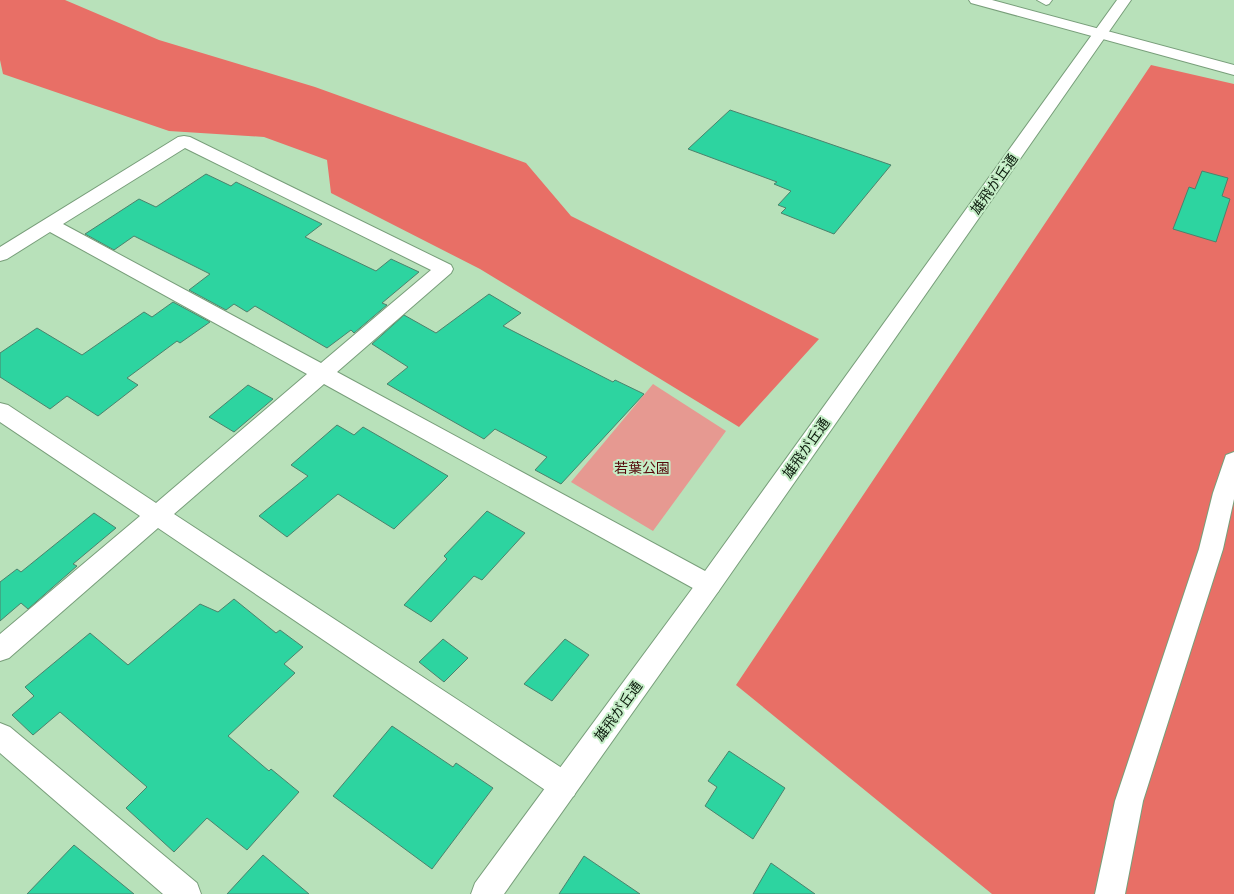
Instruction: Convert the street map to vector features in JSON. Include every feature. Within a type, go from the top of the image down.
[{"type":"street","points":[[976,0],[1100,35],[1234,70]]},
{"type":"street","name":"雄飛が丘通","points":[[486,894],[709,585],[1124,0]]},
{"type":"street","points":[[0,255],[184,141],[444,269],[0,650]]},
{"type":"street","points":[[50,224],[709,585]]},
{"type":"street","points":[[0,411],[564,786]]},
{"type":"street","points":[[1110,894],[1128,801],[1211,549],[1224,492],[1234,461]]},
{"type":"street","points":[[0,736],[186,894]]},
{"type":"lane","points":[[1041,0],[1046,2],[1048,0]]},
{"type":"green space","name":"若葉公園","points":[[653,384],[726,431],[653,531],[571,482]]},
{"type":"shaded area","points":[[0,0],[65,0],[159,40],[315,87],[526,163],[571,216],[819,339],[739,427],[480,269],[331,193],[327,160],[264,137],[169,131],[3,74],[0,60]]},
{"type":"shaded area","points":[[1151,65],[1234,84],[1234,894],[992,894],[736,685]]},
{"type":"building","points":[[730,110],[891,165],[834,234],[781,213],[786,208],[778,205],[791,191],[774,184],[777,182],[688,149]]},
{"type":"building","points":[[1202,171],[1228,178],[1222,196],[1230,199],[1216,242],[1173,229],[1189,187],[1195,189]]},
{"type":"building","points":[[206,174],[231,186],[236,182],[322,224],[305,237],[376,271],[391,259],[419,272],[382,303],[387,305],[354,333],[351,330],[327,348],[255,306],[247,312],[234,304],[226,310],[189,290],[210,274],[134,236],[114,250],[85,234],[139,199],[156,207]]},
{"type":"building","points":[[489,294],[521,313],[503,326],[613,382],[615,380],[644,394],[561,484],[535,470],[547,457],[495,429],[484,439],[387,384],[408,367],[372,344],[404,315],[436,333]]},
{"type":"building","points":[[173,302],[210,322],[180,343],[177,341],[127,378],[138,385],[98,416],[67,396],[50,409],[0,377],[0,353],[37,328],[82,355],[144,312],[152,317]]},
{"type":"building","points":[[248,385],[273,399],[234,432],[209,417]]},
{"type":"building","points":[[337,425],[354,435],[363,427],[448,476],[394,529],[338,494],[287,537],[259,516],[308,476],[291,465]]},
{"type":"building","points":[[487,511],[525,533],[482,580],[474,576],[431,622],[404,605],[447,559],[444,556]]},
{"type":"building","points":[[94,513],[116,528],[73,564],[77,566],[28,609],[21,603],[0,621],[0,582],[17,569],[21,572]]},
{"type":"building","points":[[234,599],[276,633],[280,630],[303,647],[284,664],[295,673],[228,736],[269,771],[271,769],[299,792],[247,850],[207,818],[174,852],[126,808],[147,787],[60,712],[33,735],[12,715],[34,696],[25,687],[90,633],[128,665],[200,604],[218,612]]},
{"type":"building","points":[[443,639],[468,658],[444,682],[419,662]]},
{"type":"building","points":[[565,639],[589,655],[552,701],[524,684]]},
{"type":"building","points":[[392,726],[453,767],[456,763],[493,788],[432,869],[333,796]]},
{"type":"building","points":[[729,751],[785,788],[753,839],[705,806],[717,787],[708,781]]},
{"type":"building","points":[[74,845],[134,894],[27,894]]},
{"type":"building","points":[[263,855],[309,894],[227,894]]},
{"type":"building","points":[[584,856],[640,894],[559,894]]},
{"type":"building","points":[[771,863],[815,894],[753,894]]}]
